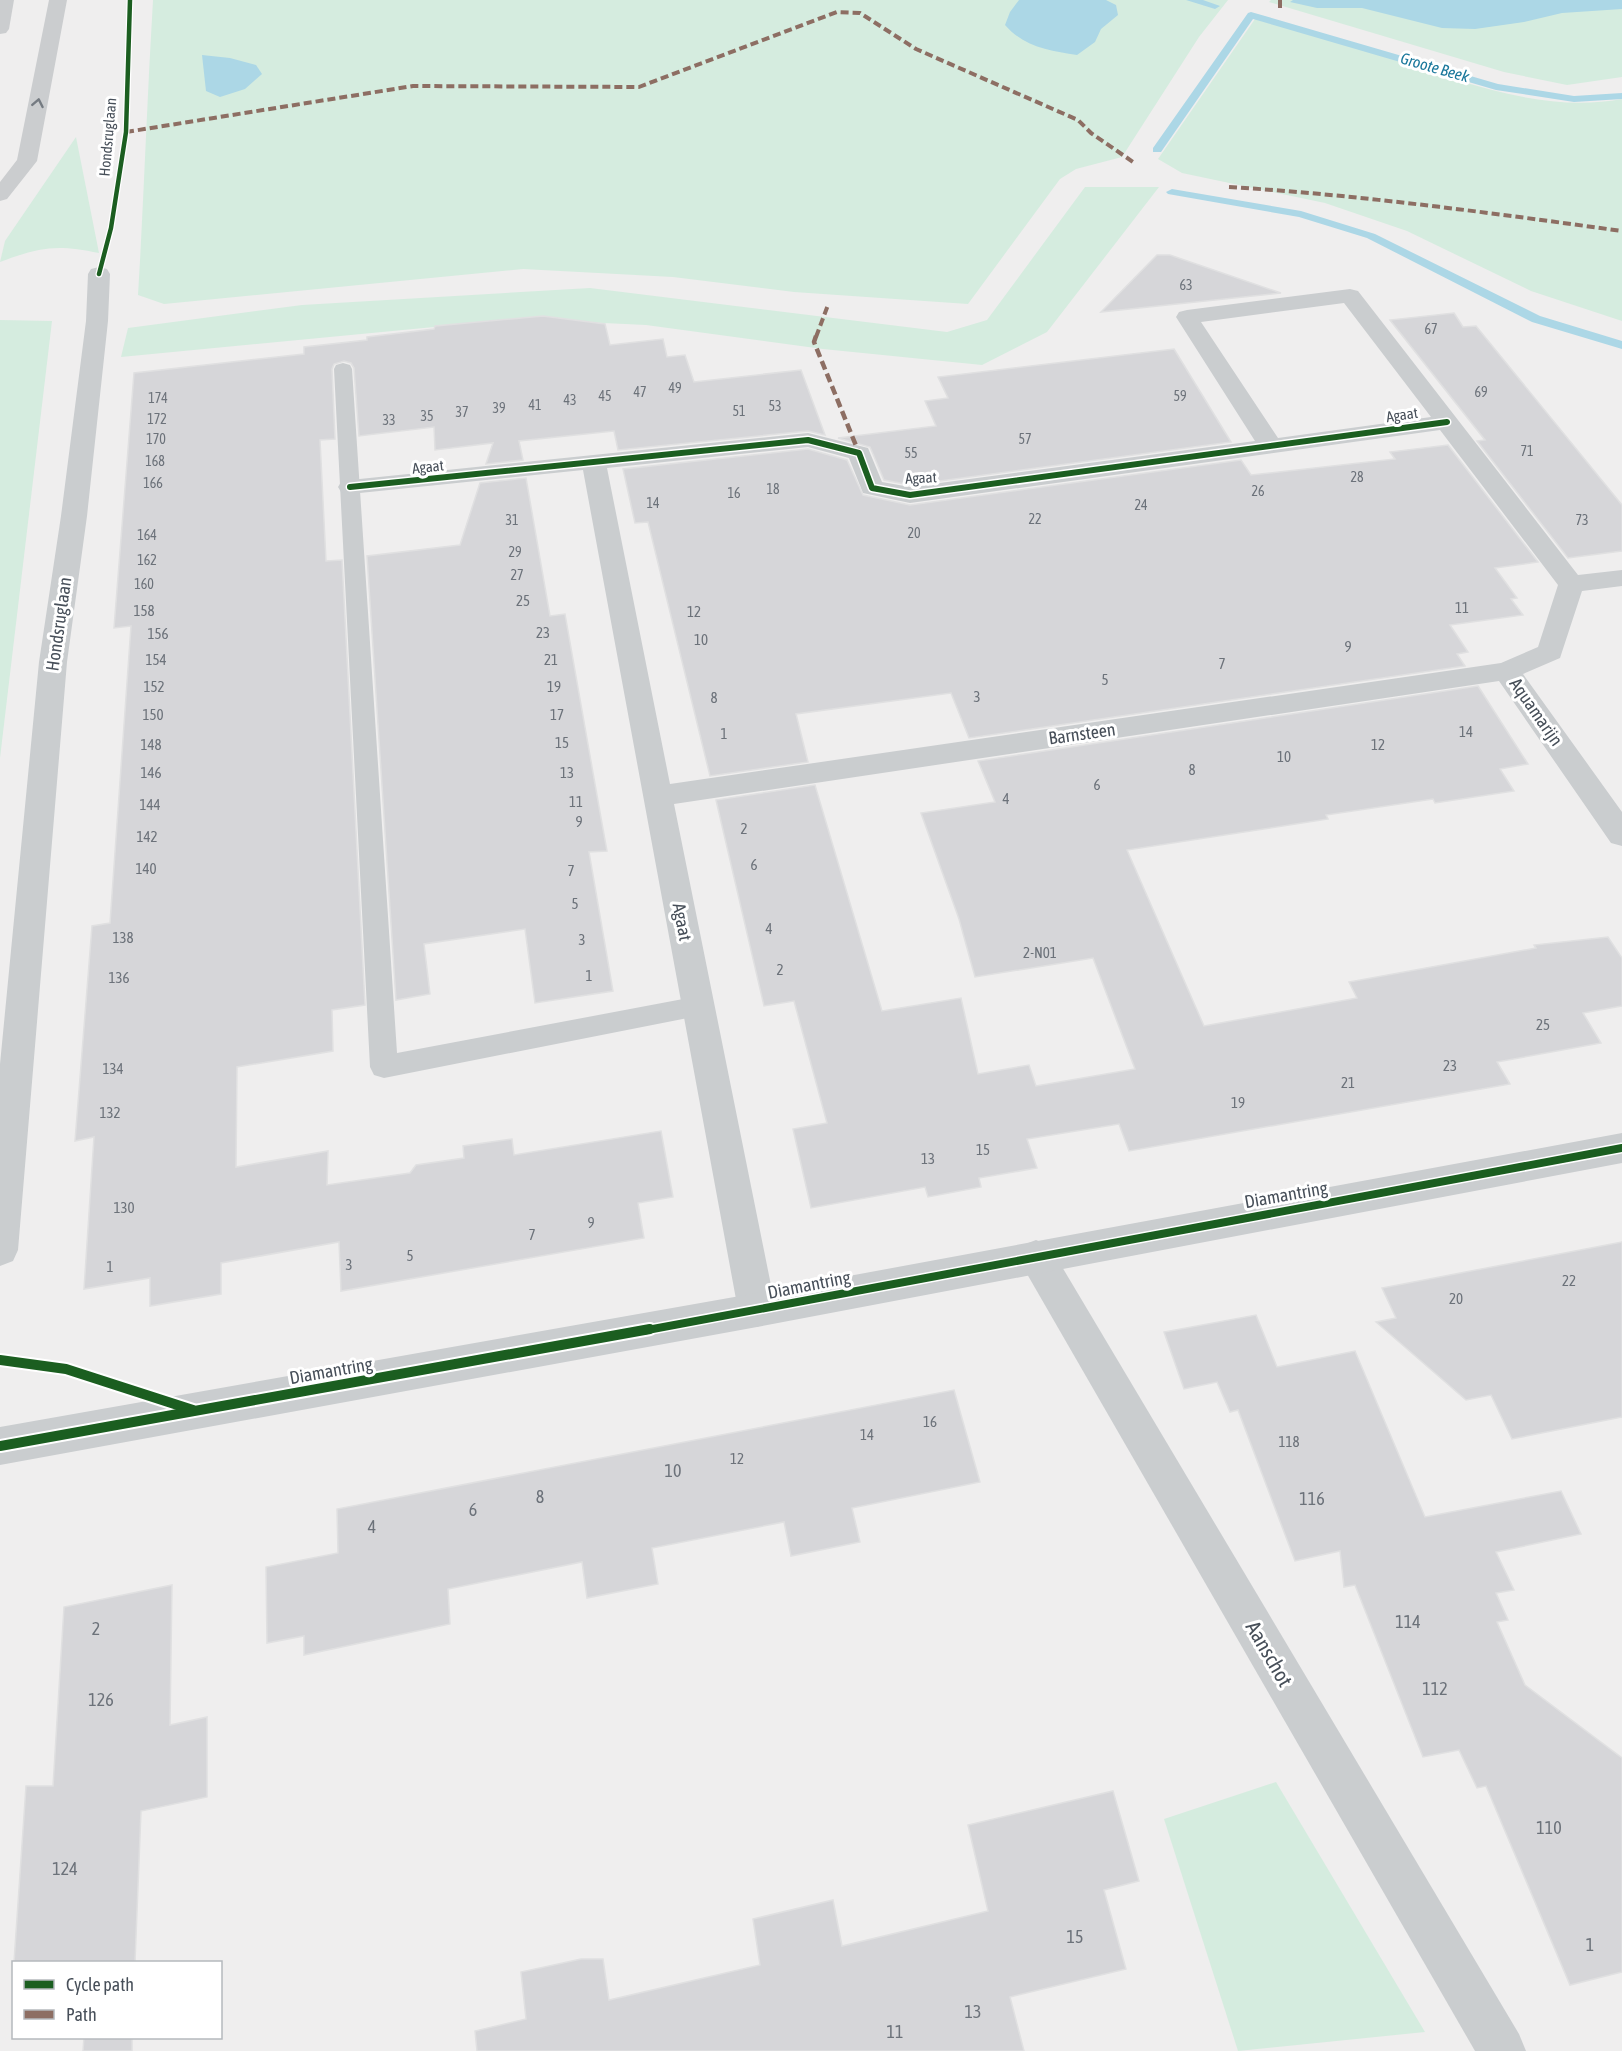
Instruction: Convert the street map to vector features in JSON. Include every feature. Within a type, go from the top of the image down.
[{"type":"main road","points":[[0,29],[5,0]]},
{"type":"main road","points":[[0,195],[27,161],[58,0]]},
{"type":"street","name":"Hondsruglaan","points":[[0,1250],[52,662],[74,516],[96,333],[99,274]]},
{"type":"street","name":"Agaat","points":[[1271,446],[1187,317],[1350,296],[1570,584]]},
{"type":"street","name":"Agaat","points":[[350,487],[808,440],[859,453],[872,488],[910,495],[1447,422]]},
{"type":"street","name":"Agaat","points":[[594,463],[757,1310]]},
{"type":"street","points":[[1570,584],[1622,578]]},
{"type":"street","name":"Aquamarijn","points":[[1570,584],[1550,652],[1506,671],[1622,835]]},
{"type":"street","name":"Barnsteen","points":[[658,796],[1506,671]]},
{"type":"street","name":"Diamantring","points":[[0,1446],[757,1310],[1622,1148]]},
{"type":"street","name":"Aanschot","points":[[1036,1256],[1502,2051]]},
{"type":"lane","points":[[343,369],[384,1067],[699,1007]]},
{"type":"green space","points":[[153,0],[1228,0],[1199,37],[1122,157],[1076,169],[1060,179],[968,304],[794,292],[673,277],[523,269],[164,304],[138,295]]},
{"type":"green space","points":[[1271,0],[1622,0],[1622,77],[1567,85],[1504,72],[1269,2]]},
{"type":"green space","points":[[1255,19],[1366,50],[1500,92],[1561,102],[1622,99],[1622,321],[1531,291],[1407,231],[1325,203],[1182,173],[1158,159]]},
{"type":"green space","points":[[76,137],[99,253],[71,248],[48,248],[0,262],[5,241]]},
{"type":"green space","points":[[1085,187],[1159,187],[1047,332],[982,365],[823,349],[646,325],[518,319],[121,357],[128,328],[302,305],[590,288],[947,332],[987,320]]},
{"type":"green space","points":[[0,320],[52,321],[0,758]]},
{"type":"green space","points":[[1276,1782],[1425,2032],[1238,2051],[1164,1819]]},
{"type":"water","points":[[1019,0],[1106,0],[1116,5],[1118,15],[1101,29],[1095,42],[1077,55],[1057,52],[1029,43],[1005,25],[1010,12]]},
{"type":"water","points":[[1293,0],[1622,0],[1622,9],[1562,13],[1524,22],[1475,29],[1442,28],[1362,8],[1317,8],[1290,2]]},
{"type":"water","points":[[202,55],[230,58],[256,65],[262,74],[245,89],[220,97],[206,91]]},
{"type":"building","points":[[1157,255],[1170,255],[1281,293],[1101,312]]},
{"type":"building","points":[[1454,313],[1463,327],[1476,326],[1622,505],[1622,551],[1568,558],[1477,441],[1485,440],[1390,320]]},
{"type":"building","points":[[543,316],[605,324],[610,345],[663,339],[667,357],[685,355],[694,382],[801,370],[825,435],[808,431],[618,450],[614,431],[519,441],[523,460],[486,464],[493,443],[435,450],[434,427],[359,436],[354,368],[351,363],[344,361],[334,364],[332,369],[335,439],[320,440],[326,561],[342,560],[365,1005],[332,1010],[333,1051],[237,1067],[236,1167],[328,1151],[327,1185],[410,1173],[416,1165],[464,1158],[463,1146],[512,1139],[514,1155],[661,1131],[673,1197],[638,1203],[644,1238],[341,1291],[339,1242],[221,1263],[221,1294],[150,1306],[150,1278],[84,1289],[94,1137],[75,1141],[92,926],[110,923],[131,626],[114,628],[134,373],[304,354],[304,347],[367,340],[367,337],[434,329],[435,326]]},
{"type":"building","points":[[1174,349],[1231,442],[910,485],[884,480],[870,447],[838,438],[936,426],[925,401],[948,398],[938,377]]},
{"type":"building","points":[[1448,445],[1538,562],[1495,568],[1517,598],[1511,599],[1523,615],[1450,625],[1468,652],[1457,654],[1465,666],[969,738],[951,693],[796,714],[808,762],[710,776],[648,522],[635,523],[623,469],[808,449],[847,460],[863,495],[910,505],[1241,460],[1251,475],[1395,459],[1390,452]]},
{"type":"building","points":[[526,478],[550,616],[565,614],[607,851],[589,852],[613,991],[535,1003],[525,929],[424,944],[430,994],[396,1000],[367,556],[460,545],[480,483]]},
{"type":"building","points":[[1478,686],[1528,764],[1500,769],[1514,791],[1435,803],[1433,799],[1326,815],[1328,819],[1127,850],[1204,1026],[1357,998],[1349,982],[1536,948],[1534,945],[1608,937],[1622,958],[1622,1006],[1583,1013],[1601,1043],[1497,1062],[1510,1084],[1129,1151],[1119,1124],[1027,1139],[1037,1168],[979,1178],[981,1187],[928,1197],[925,1187],[811,1208],[793,1129],[827,1123],[794,1001],[764,1006],[716,800],[815,785],[882,1011],[961,998],[978,1074],[1029,1065],[1036,1086],[1135,1069],[1093,958],[975,977],[959,919],[921,813],[995,802],[978,761]]},
{"type":"building","points":[[1622,1242],[1622,1417],[1512,1439],[1491,1395],[1466,1400],[1376,1322],[1396,1318],[1382,1288]]},
{"type":"building","points":[[1256,1315],[1277,1367],[1355,1351],[1425,1517],[1561,1491],[1581,1534],[1496,1552],[1514,1590],[1496,1593],[1508,1620],[1497,1622],[1525,1685],[1622,1758],[1622,1972],[1570,1985],[1486,1786],[1477,1788],[1459,1750],[1423,1757],[1355,1585],[1344,1587],[1340,1551],[1295,1561],[1238,1410],[1230,1412],[1217,1382],[1184,1389],[1164,1332]]},
{"type":"building","points":[[954,1390],[980,1482],[852,1508],[860,1542],[791,1556],[784,1522],[652,1548],[658,1584],[587,1598],[582,1562],[448,1589],[450,1624],[304,1655],[304,1636],[267,1643],[266,1567],[338,1553],[337,1509]]},
{"type":"building","points":[[172,1585],[170,1725],[207,1717],[207,1797],[141,1811],[135,1961],[14,1961],[26,1786],[53,1786],[64,1607]]},
{"type":"building","points":[[1113,1791],[1139,1881],[1104,1890],[1126,1969],[1010,1997],[1024,2051],[477,2051],[475,2031],[526,2019],[521,1972],[581,1959],[603,1959],[609,2000],[760,1965],[753,1919],[833,1900],[842,1946],[988,1911],[968,1825]]},
{"type":"building","points":[[84,2039],[132,2039],[132,2051],[83,2051]]},
{"type":"waterway","name":"Groote Beek","points":[[1191,0],[1215,6]]},
{"type":"waterway","name":"Groote Beek","points":[[1157,150],[1251,15],[1496,87],[1574,99],[1622,96]]},
{"type":"waterway","points":[[1172,192],[1301,214],[1371,236],[1536,319],[1622,345]]},
{"type":"marked path","points":[[1280,0],[1280,11]]},
{"type":"marked path","points":[[126,132],[413,86],[639,87],[837,12],[860,13],[916,49],[1078,120],[1091,133],[1136,164]]},
{"type":"marked path","points":[[1229,187],[1312,192],[1429,204],[1622,231]]},
{"type":"marked path","points":[[828,305],[814,342],[859,453]]},
{"type":"cycle path","points":[[99,274],[111,228],[126,132],[130,0]]},
{"type":"cycle path","points":[[350,487],[808,440],[859,453],[872,488],[910,495],[1447,422]]},
{"type":"cycle path","points":[[0,1446],[757,1310],[1622,1148]]},
{"type":"cycle path","points":[[0,1360],[66,1369],[193,1410]]}]
